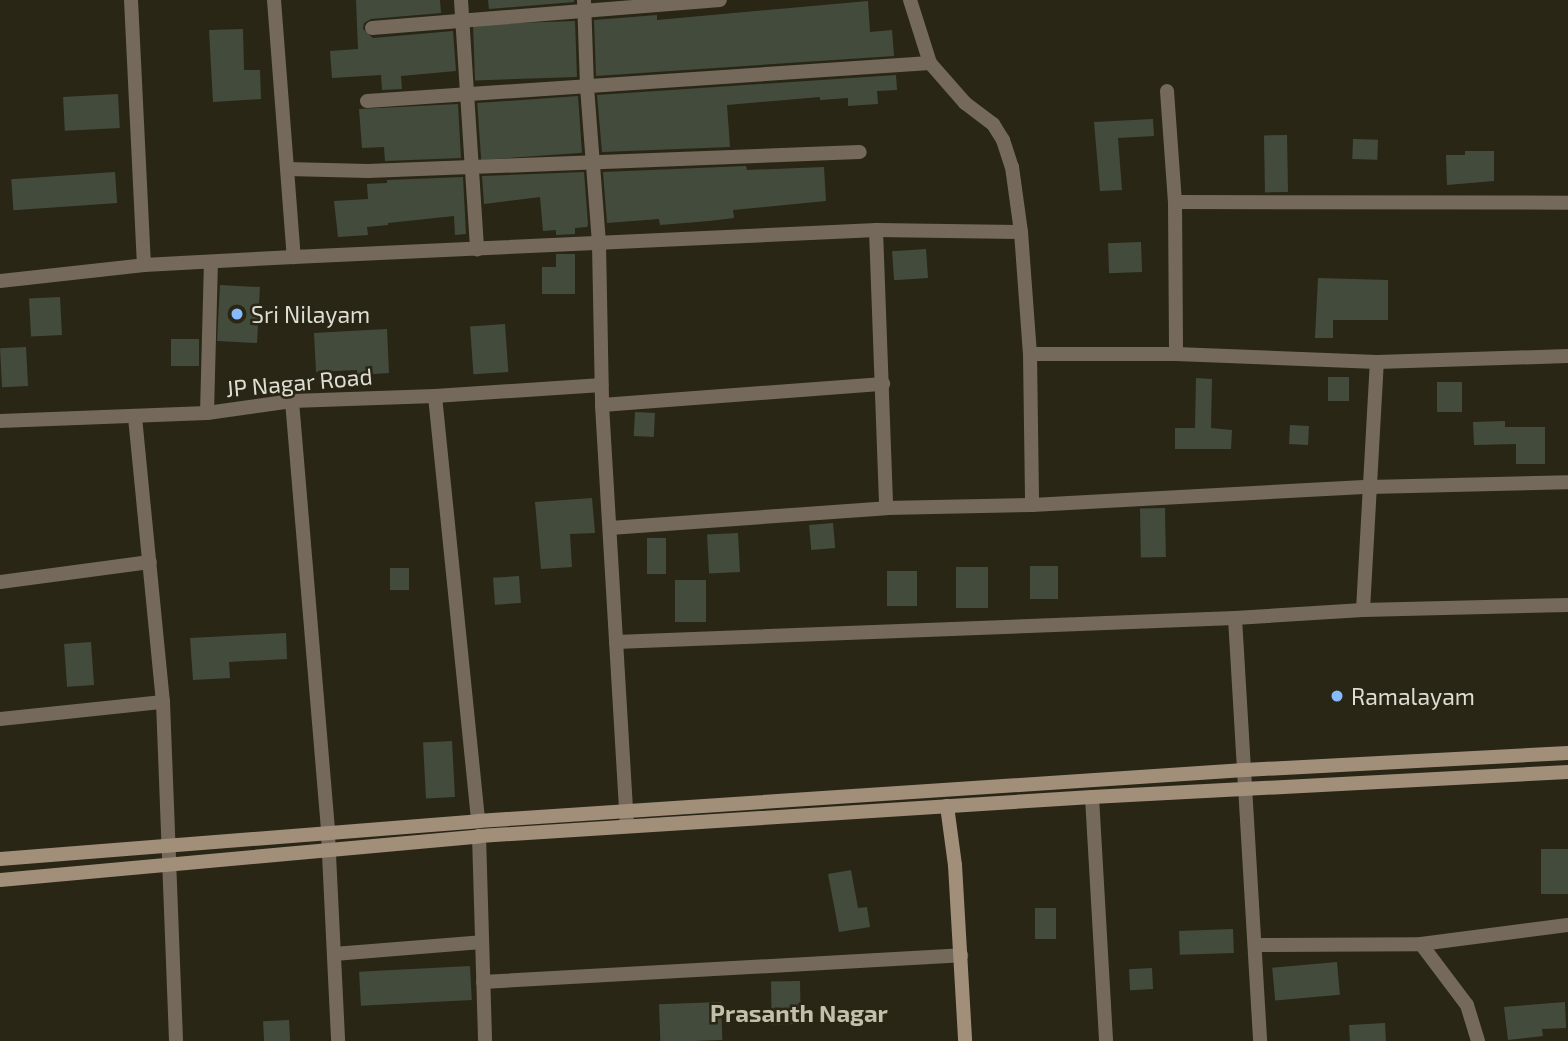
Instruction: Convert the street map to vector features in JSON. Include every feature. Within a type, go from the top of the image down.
[{"type":"street","points":[[131,0],[144,265]]},
{"type":"street","points":[[274,0],[293,257]]},
{"type":"street","points":[[461,0],[477,249]]},
{"type":"street","points":[[372,28],[461,21],[584,5],[720,0]]},
{"type":"street","points":[[910,0],[930,63],[965,103],[993,124],[1003,140],[1012,167],[1021,232],[1030,354],[1032,505]]},
{"type":"street","points":[[584,5],[598,244],[602,405],[627,819]]},
{"type":"street","points":[[367,101],[930,63]]},
{"type":"street","points":[[1167,91],[1175,202],[1176,354]]},
{"type":"street","points":[[287,169],[368,171],[592,160],[860,152]]},
{"type":"street","points":[[1175,202],[1568,203]]},
{"type":"street","points":[[0,281],[144,265],[293,257],[876,230],[1021,232]]},
{"type":"street","points":[[876,230],[886,508]]},
{"type":"street","points":[[206,413],[211,263]]},
{"type":"street","points":[[1030,354],[1176,354],[1377,362],[1568,356]]},
{"type":"street","points":[[1363,610],[1377,362]]},
{"type":"street","points":[[602,405],[883,384]]},
{"type":"street","name":"JP Nagar Road","points":[[0,421],[206,413],[292,401],[435,396],[602,385]]},
{"type":"street","points":[[435,396],[479,829],[485,1041]]},
{"type":"street","points":[[292,401],[328,842],[338,1041]]},
{"type":"street","points":[[135,416],[163,702],[176,1041]]},
{"type":"street","points":[[610,528],[886,508],[1032,505],[1369,487],[1568,482]]},
{"type":"street","points":[[0,582],[150,562]]},
{"type":"street","points":[[617,642],[1235,618],[1363,610],[1568,605]]},
{"type":"street","points":[[1235,618],[1260,1041]]},
{"type":"street","points":[[0,719],[163,702]]},
{"type":"street","points":[[0,859],[169,855],[1244,769],[1568,753]]},
{"type":"street","points":[[627,819],[947,806],[1568,772]]},
{"type":"street","points":[[1092,797],[1106,1041]]},
{"type":"street","points":[[947,806],[961,955],[965,1041]]},
{"type":"street","points":[[0,880],[169,855]]},
{"type":"street","points":[[1255,945],[1421,944],[1568,925]]},
{"type":"street","points":[[334,954],[482,942]]},
{"type":"street","points":[[1421,944],[1468,1005],[1478,1041]]},
{"type":"street","points":[[483,982],[961,955]]},
{"type":"building","points":[[356,0],[440,0],[441,13],[371,19],[364,23],[363,29],[373,38],[453,31],[456,71],[401,76],[402,89],[382,90],[381,75],[332,78],[330,51],[358,49]]},
{"type":"building","points":[[488,0],[574,0],[574,2],[489,9]]},
{"type":"building","points":[[868,1],[870,32],[892,30],[894,56],[596,76],[594,20],[657,15],[657,20]]},
{"type":"building","points":[[575,21],[577,77],[475,81],[473,25]]},
{"type":"building","points":[[243,29],[244,70],[260,70],[261,99],[213,102],[209,30]]},
{"type":"building","points":[[896,75],[897,90],[877,91],[878,104],[848,106],[848,98],[820,100],[820,97],[727,105],[730,147],[602,152],[597,95]]},
{"type":"building","points":[[118,94],[120,128],[65,131],[63,97]]},
{"type":"building","points":[[578,96],[582,153],[481,160],[477,103]]},
{"type":"building","points":[[458,104],[461,158],[385,161],[384,147],[362,148],[359,109]]},
{"type":"building","points":[[1153,119],[1154,136],[1118,138],[1122,190],[1100,191],[1094,122]]},
{"type":"building","points":[[1264,135],[1287,135],[1288,192],[1265,192]]},
{"type":"building","points":[[1353,139],[1378,140],[1377,160],[1352,159]]},
{"type":"building","points":[[1465,151],[1494,151],[1494,181],[1447,185],[1446,155],[1465,155]]},
{"type":"building","points":[[746,166],[747,170],[824,167],[826,201],[733,210],[734,218],[709,221],[660,225],[659,219],[607,223],[603,172]]},
{"type":"building","points":[[115,172],[117,203],[13,210],[11,179]]},
{"type":"building","points":[[584,172],[588,224],[587,227],[575,228],[575,234],[556,235],[556,230],[543,231],[540,197],[484,204],[482,176]]},
{"type":"building","points":[[463,177],[466,234],[455,235],[454,216],[388,223],[367,227],[368,235],[338,237],[334,201],[368,199],[367,184],[387,183],[387,180]]},
{"type":"building","points":[[1141,242],[1142,272],[1109,273],[1108,243]]},
{"type":"building","points":[[926,249],[928,278],[894,280],[892,251]]},
{"type":"building","points":[[556,254],[575,254],[575,294],[542,294],[542,267],[556,267]]},
{"type":"building","points":[[1318,278],[1388,280],[1388,320],[1333,320],[1333,338],[1315,338]]},
{"type":"building","name":"Sri Nilayam","points":[[220,285],[260,287],[257,343],[217,341]]},
{"type":"building","points":[[60,297],[62,335],[31,337],[29,299]]},
{"type":"building","points":[[505,324],[508,372],[473,374],[470,326]]},
{"type":"building","points":[[387,329],[389,373],[357,375],[357,370],[316,372],[314,333]]},
{"type":"building","points":[[171,339],[199,339],[199,366],[171,366]]},
{"type":"building","points":[[26,347],[28,386],[2,387],[0,348]]},
{"type":"building","points":[[1328,377],[1349,377],[1349,401],[1328,401]]},
{"type":"building","points":[[1196,378],[1212,379],[1211,428],[1232,430],[1231,449],[1175,449],[1175,428],[1195,428]]},
{"type":"building","points":[[1437,382],[1462,382],[1462,412],[1437,412]]},
{"type":"building","points":[[635,412],[655,413],[654,437],[634,436]]},
{"type":"building","points":[[1505,421],[1505,427],[1545,427],[1545,464],[1516,464],[1516,444],[1474,445],[1473,422]]},
{"type":"building","points":[[1290,425],[1309,426],[1308,445],[1289,444]]},
{"type":"building","points":[[592,498],[595,533],[570,534],[572,567],[541,569],[535,502]]},
{"type":"building","points":[[1140,508],[1165,508],[1166,557],[1141,557]]},
{"type":"building","points":[[833,523],[835,548],[811,550],[809,525]]},
{"type":"building","points":[[738,533],[740,572],[709,574],[707,535]]},
{"type":"building","points":[[647,538],[666,538],[666,574],[647,574]]},
{"type":"building","points":[[1030,566],[1058,566],[1058,599],[1030,599]]},
{"type":"building","points":[[956,567],[988,567],[988,608],[956,608]]},
{"type":"building","points":[[390,568],[409,568],[409,590],[390,590]]},
{"type":"building","points":[[887,571],[917,571],[917,606],[887,606]]},
{"type":"building","points":[[519,576],[521,603],[495,605],[493,578]]},
{"type":"building","points":[[675,580],[706,580],[706,622],[675,622]]},
{"type":"building","points":[[286,633],[287,659],[229,662],[230,678],[193,680],[190,638]]},
{"type":"building","points":[[91,642],[94,685],[67,687],[64,644]]},
{"type":"building","points":[[452,741],[455,797],[426,798],[423,743]]},
{"type":"building","points":[[1541,849],[1568,849],[1568,894],[1541,894]]},
{"type":"building","points":[[851,870],[858,908],[867,907],[870,927],[839,932],[828,874]]},
{"type":"building","points":[[1035,908],[1056,908],[1056,939],[1035,939]]},
{"type":"building","points":[[1233,929],[1234,953],[1180,955],[1179,931]]},
{"type":"building","points":[[1337,962],[1340,995],[1275,1001],[1272,968]]},
{"type":"building","points":[[470,966],[472,1000],[361,1006],[359,972]]},
{"type":"building","points":[[1152,968],[1153,989],[1130,990],[1129,969]]},
{"type":"building","points":[[800,981],[801,1024],[772,1024],[771,982]]},
{"type":"building","points":[[721,1002],[722,1040],[660,1041],[659,1004]]},
{"type":"building","points":[[1565,1002],[1566,1028],[1542,1029],[1543,1036],[1508,1040],[1504,1007]]},
{"type":"building","points":[[289,1020],[290,1041],[264,1041],[263,1021]]},
{"type":"building","points":[[1385,1023],[1386,1041],[1350,1041],[1349,1025]]},
{"type":"place","name":"Sri Nilayam","points":[[237,314]]},
{"type":"place","name":"Ramalayam","points":[[1337,696]]},
{"type":"district","name":"Prasanth Nagar","points":[[799,1013]]}]
